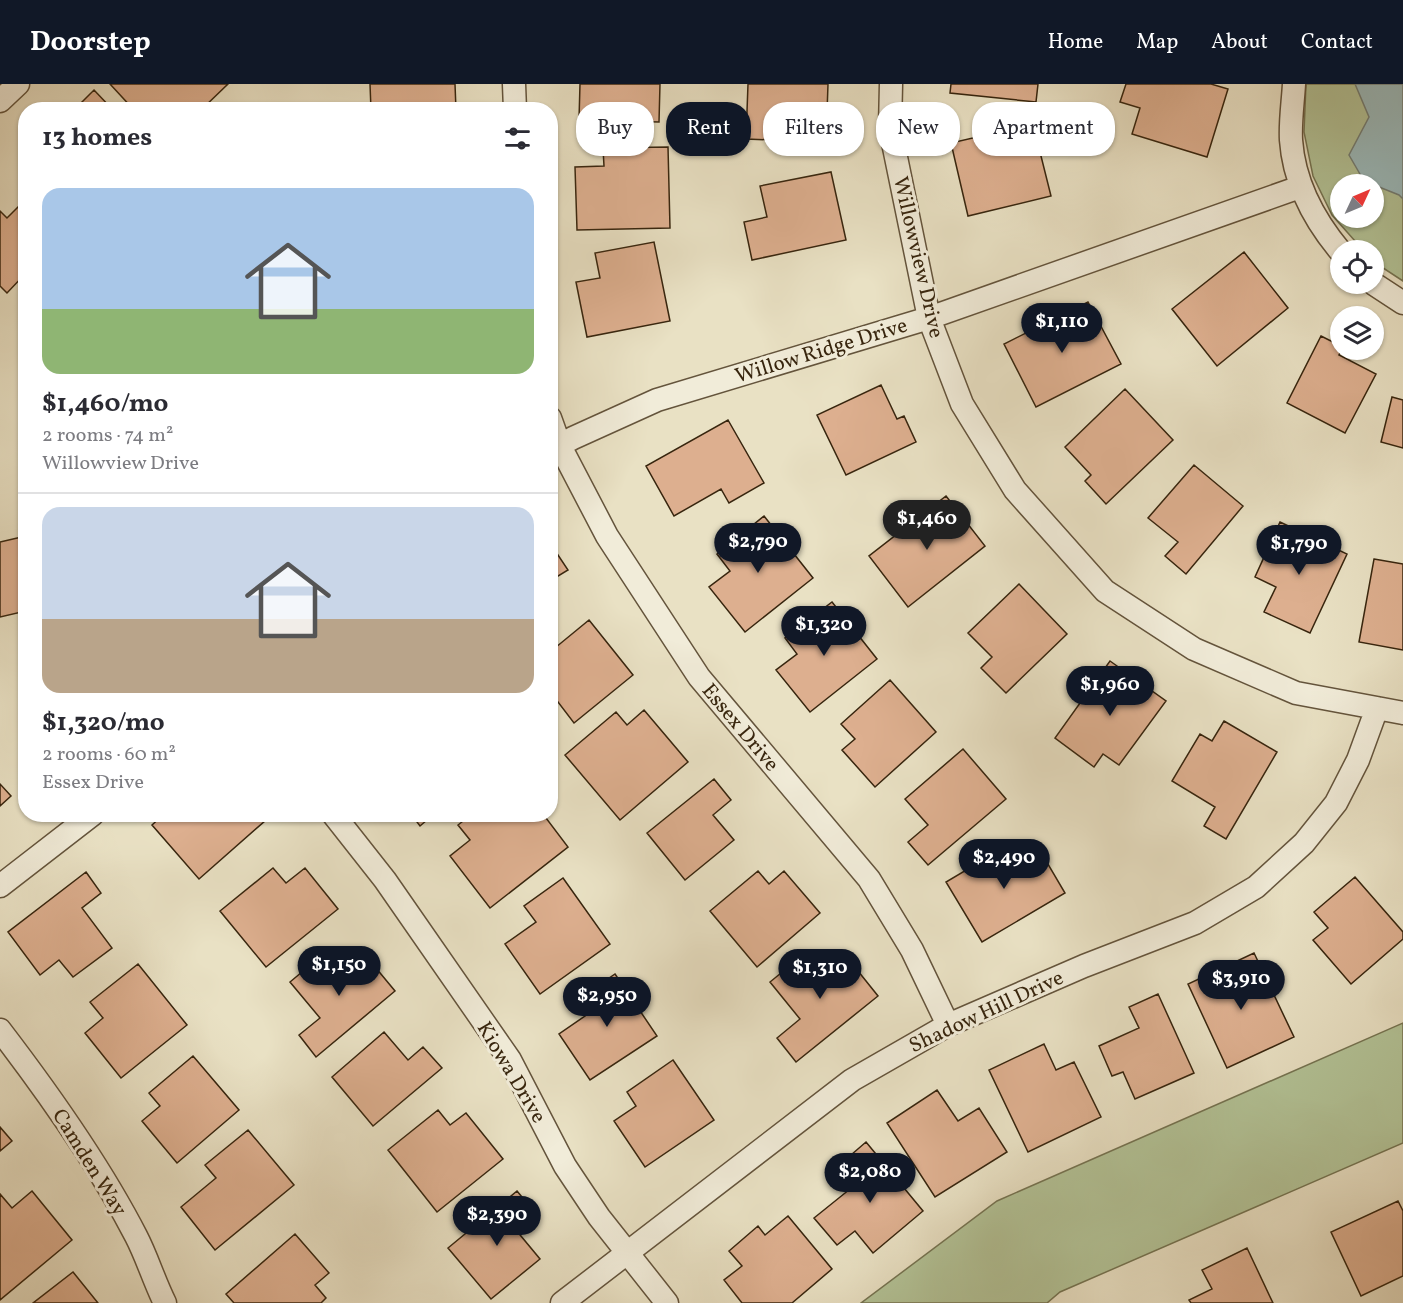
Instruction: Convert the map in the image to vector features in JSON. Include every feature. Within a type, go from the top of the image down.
[{"type":"street","points":[[0,101],[18,84]]},
{"type":"street","points":[[514,84],[514,102]]},
{"type":"street","name":"Willowview Drive","points":[[891,84],[890,128],[929,318],[962,404],[1015,490],[1105,591],[1194,649],[1296,693],[1403,713]]},
{"type":"street","points":[[1294,84],[1291,140],[1300,187],[1321,228],[1331,240]]},
{"type":"street","name":"Willow Ridge Drive","points":[[558,448],[657,400],[929,318],[1300,187]]},
{"type":"street","points":[[1384,291],[1403,303]]},
{"type":"street","name":"Essex Drive","points":[[558,454],[607,536],[699,677],[869,879],[912,950],[948,1025]]},
{"type":"street","name":"Shadow Hill Drive","points":[[562,1303],[852,1080],[948,1025],[1084,966],[1195,923],[1256,887],[1304,843],[1336,803],[1358,760],[1377,708]]},
{"type":"street","points":[[0,886],[83,822]]},
{"type":"street","name":"Kiowa Drive","points":[[339,822],[385,880],[510,1060],[565,1166],[599,1217],[667,1303]]},
{"type":"street","name":"Camden Way","points":[[0,1030],[39,1080],[91,1160],[136,1236],[165,1303]]},
{"type":"green space","points":[[1306,84],[1403,84],[1403,281],[1384,269],[1384,240],[1354,240],[1344,228],[1384,228],[1384,174],[1330,174],[1330,211],[1313,176],[1304,132]]},
{"type":"green space","points":[[1403,1023],[1403,1143],[1060,1292],[1047,1303],[861,1303],[997,1201]]},
{"type":"water","points":[[1355,84],[1403,84],[1403,199],[1384,189],[1384,174],[1360,174],[1349,155],[1369,117]]},
{"type":"building","points":[[110,84],[228,84],[209,102],[127,102]]},
{"type":"building","points":[[370,84],[455,84],[456,102],[371,102]]},
{"type":"building","points":[[580,84],[660,84],[659,122],[654,122],[654,102],[580,102]]},
{"type":"building","points":[[748,84],[828,84],[827,102],[763,102],[763,140],[751,139],[751,102],[747,102]]},
{"type":"building","points":[[951,84],[1038,84],[1036,102],[950,93]]},
{"type":"building","points":[[1126,84],[1211,84],[1228,89],[1207,157],[1132,134],[1140,108],[1120,102]]},
{"type":"building","points":[[94,90],[105,102],[82,102]]},
{"type":"building","points":[[972,138],[972,156],[1041,156],[1051,196],[968,216],[954,156],[960,156],[960,141]]},
{"type":"building","points":[[654,147],[666,147],[666,156],[668,156],[670,228],[577,230],[575,167],[604,166],[603,156],[654,156]]},
{"type":"building","points":[[831,172],[846,240],[752,260],[744,222],[767,217],[760,186]]},
{"type":"building","points":[[18,207],[18,281],[7,293],[0,286],[0,211],[7,218]]},
{"type":"building","points":[[654,242],[670,321],[587,337],[576,282],[600,278],[595,253]]},
{"type":"building","points":[[1244,252],[1288,308],[1217,366],[1172,309]]},
{"type":"building","points":[[1088,302],[1121,364],[1036,407],[1004,344]]},
{"type":"building","points":[[1321,336],[1330,340],[1330,360],[1349,360],[1376,374],[1345,433],[1287,403]]},
{"type":"building","points":[[881,385],[897,419],[904,416],[916,442],[846,475],[817,415]]},
{"type":"building","points":[[1125,389],[1173,440],[1106,504],[1085,481],[1091,475],[1065,447]]},
{"type":"building","points":[[1392,397],[1403,400],[1403,448],[1381,442]]},
{"type":"building","points":[[728,420],[764,483],[729,503],[721,489],[674,516],[646,466]]},
{"type":"building","points":[[1194,465],[1243,506],[1186,574],[1165,556],[1178,542],[1148,518]]},
{"type":"building","points":[[946,496],[985,546],[908,607],[869,556]]},
{"type":"building","points":[[764,516],[813,578],[745,632],[709,587],[730,571],[717,554]]},
{"type":"building","points":[[1280,522],[1347,554],[1310,633],[1264,612],[1276,587],[1255,577]]},
{"type":"building","points":[[18,538],[18,613],[0,617],[0,542]]},
{"type":"building","points":[[558,555],[568,570],[558,576]]},
{"type":"building","points":[[1374,559],[1403,564],[1403,650],[1359,642]]},
{"type":"building","points":[[1019,584],[1067,634],[1006,693],[981,668],[992,657],[968,633]]},
{"type":"building","points":[[832,602],[877,659],[810,712],[776,670],[797,654],[785,638]]},
{"type":"building","points":[[589,620],[633,675],[574,723],[558,702],[558,645]]},
{"type":"building","points":[[1110,661],[1166,701],[1119,765],[1103,754],[1094,767],[1055,738]]},
{"type":"building","points":[[890,680],[936,732],[875,787],[842,750],[855,739],[841,724]]},
{"type":"building","points":[[644,710],[688,762],[620,820],[565,755],[616,712],[627,725]]},
{"type":"building","points":[[1224,721],[1277,752],[1226,839],[1204,826],[1215,807],[1172,781],[1200,734],[1212,741]]},
{"type":"building","points":[[963,749],[1006,799],[928,865],[908,842],[928,825],[905,799]]},
{"type":"building","points":[[714,779],[731,800],[713,815],[734,840],[685,880],[647,833]]},
{"type":"building","points":[[0,784],[11,796],[0,806]]},
{"type":"building","points":[[155,822],[264,822],[199,879],[152,825]]},
{"type":"building","points":[[462,822],[549,822],[568,847],[490,908],[450,856],[470,840],[458,825]]},
{"type":"building","points":[[1015,841],[1031,868],[1045,859],[1065,893],[982,942],[946,882]]},
{"type":"building","points":[[273,868],[286,883],[305,868],[338,909],[266,967],[220,911]]},
{"type":"building","points":[[758,871],[769,884],[784,871],[820,913],[757,967],[710,911]]},
{"type":"building","points":[[86,872],[101,893],[82,908],[112,948],[73,977],[59,960],[40,975],[8,932]]},
{"type":"building","points":[[1355,877],[1403,932],[1403,939],[1351,984],[1313,940],[1328,928],[1314,912]]},
{"type":"building","points":[[563,878],[610,944],[540,994],[505,944],[536,922],[524,906]]},
{"type":"building","points":[[361,950],[395,991],[316,1057],[299,1035],[320,1018],[290,982],[327,951],[339,967]]},
{"type":"building","points":[[808,951],[822,967],[842,951],[878,996],[796,1062],[777,1038],[800,1019],[770,982]]},
{"type":"building","points":[[1254,953],[1294,1037],[1227,1068],[1188,984]]},
{"type":"building","points":[[138,964],[187,1025],[121,1078],[85,1033],[103,1018],[90,1002]]},
{"type":"building","points":[[615,974],[657,1036],[590,1080],[559,1034],[585,1016],[576,1001]]},
{"type":"building","points":[[1158,994],[1194,1073],[1135,1099],[1123,1072],[1112,1076],[1099,1046],[1139,1028],[1129,1007]]},
{"type":"building","points":[[384,1032],[408,1060],[423,1047],[442,1068],[373,1126],[332,1077]]},
{"type":"building","points":[[1044,1044],[1056,1070],[1074,1062],[1101,1117],[1028,1152],[989,1070]]},
{"type":"building","points":[[193,1056],[239,1110],[177,1163],[142,1121],[160,1106],[149,1093]]},
{"type":"building","points":[[673,1060],[714,1120],[645,1167],[614,1121],[636,1106],[627,1092]]},
{"type":"building","points":[[937,1090],[958,1121],[979,1108],[1007,1152],[935,1197],[887,1123]]},
{"type":"building","points":[[438,1110],[450,1125],[466,1113],[503,1159],[437,1212],[388,1150]]},
{"type":"building","points":[[0,1127],[12,1141],[0,1151]]},
{"type":"building","points":[[248,1130],[294,1185],[215,1250],[181,1207],[216,1178],[205,1165]]},
{"type":"building","points":[[866,1142],[923,1211],[873,1253],[855,1231],[837,1245],[814,1218],[860,1181],[844,1161]]},
{"type":"building","points":[[32,1191],[72,1240],[0,1300],[0,1194],[12,1208]]},
{"type":"building","points":[[517,1191],[536,1214],[516,1230],[540,1259],[491,1299],[448,1248]]},
{"type":"building","points":[[1398,1201],[1403,1211],[1403,1276],[1361,1296],[1331,1232]]},
{"type":"building","points":[[788,1216],[832,1269],[792,1303],[742,1303],[724,1280],[742,1266],[729,1251],[758,1226],[765,1235]]},
{"type":"building","points":[[295,1234],[329,1273],[315,1285],[326,1298],[321,1303],[234,1303],[226,1294]]},
{"type":"building","points":[[1247,1248],[1273,1303],[1191,1303],[1189,1300],[1212,1289],[1202,1270]]},
{"type":"building","points":[[73,1272],[98,1303],[33,1303]]}]
